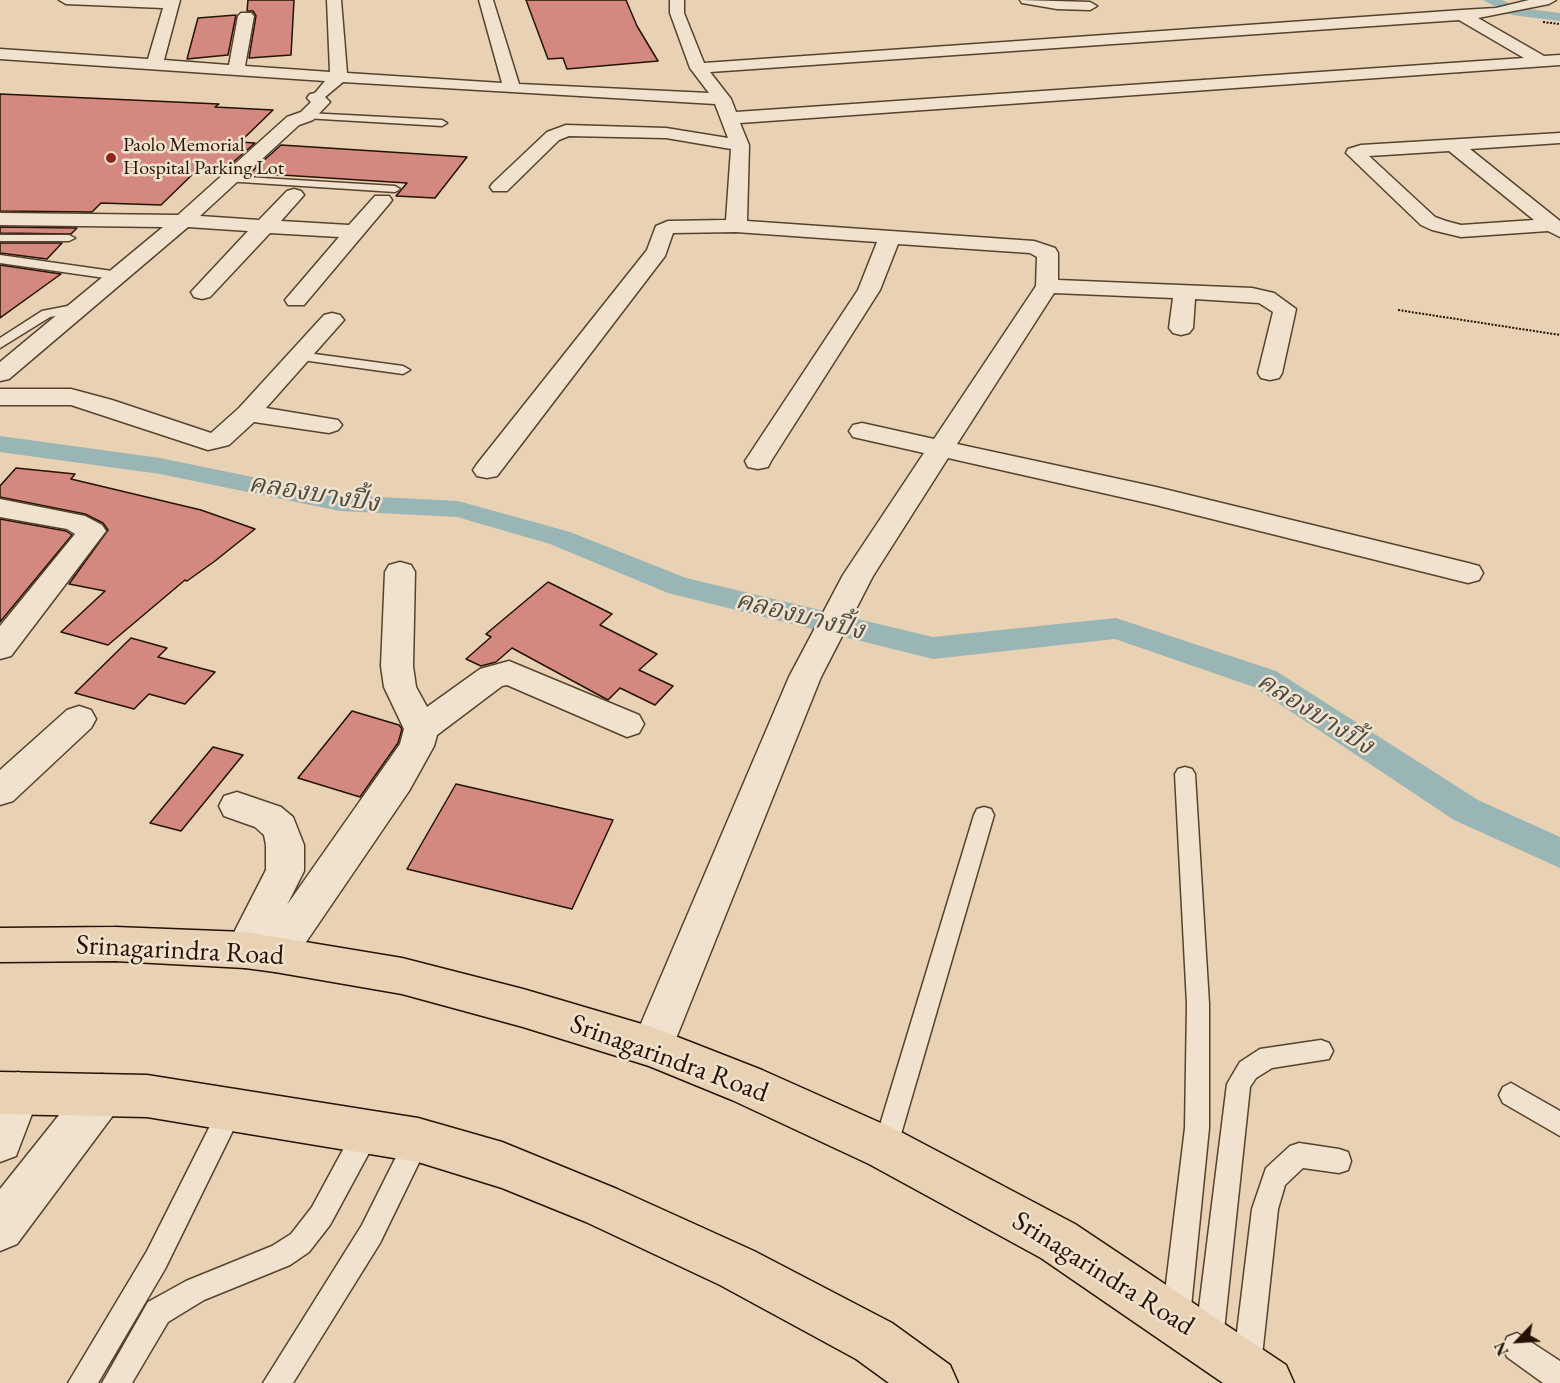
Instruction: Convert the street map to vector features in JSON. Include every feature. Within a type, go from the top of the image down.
[{"type":"main road","name":"Srinagarindra Road","points":[[0,945],[116,944],[260,952],[402,976],[523,1008],[652,1047],[747,1084],[885,1148],[1058,1241],[1257,1375]]},
{"type":"main road","points":[[9,1093],[147,1096],[418,1140],[502,1165],[601,1205],[737,1268],[874,1341],[933,1383]]},
{"type":"street","points":[[66,0],[172,2],[155,65]]},
{"type":"street","points":[[334,0],[339,77]]},
{"type":"street","points":[[486,0],[512,89]]},
{"type":"street","points":[[677,0],[680,22],[698,68],[722,99],[740,145],[736,226]]},
{"type":"street","points":[[1027,0],[1095,10],[1125,38]]},
{"type":"street","points":[[698,68],[1462,15],[1496,12],[1549,0]]},
{"type":"street","points":[[1462,15],[1541,61]]},
{"type":"street","points":[[235,71],[246,16]]},
{"type":"street","points":[[0,54],[512,89],[722,99]]},
{"type":"street","points":[[729,118],[1560,60]]},
{"type":"street","points":[[0,374],[83,307],[321,102],[316,98],[339,77]]},
{"type":"street","points":[[500,187],[553,136],[566,130],[666,133],[740,145]]},
{"type":"street","points":[[1555,142],[1453,145],[1361,151],[1355,155],[1428,221],[1439,226],[1461,231],[1556,228]]},
{"type":"street","points":[[1453,145],[1556,228]]},
{"type":"street","points":[[202,292],[294,195]]},
{"type":"street","points":[[296,300],[388,195]]},
{"type":"street","points":[[0,219],[183,221],[355,232]]},
{"type":"street","points":[[487,470],[657,251],[663,230],[675,226],[736,226],[1042,249],[1049,259],[1047,286],[858,575],[805,677],[652,1047]]},
{"type":"street","points":[[758,461],[869,290],[890,239]]},
{"type":"street","points":[[1047,286],[1252,295],[1277,303],[1285,309],[1270,373]]},
{"type":"street","points":[[1181,328],[1185,292]]},
{"type":"street","points":[[0,397],[71,397],[103,405],[208,442],[220,439],[248,413],[332,320]]},
{"type":"street","points":[[248,413],[328,425]]},
{"type":"street","points":[[862,431],[1167,499],[1468,573]]},
{"type":"street","points":[[0,508],[75,522],[92,531],[0,648]]},
{"type":"street","points":[[260,952],[396,781],[417,746],[421,729],[400,687],[397,666],[400,572]]},
{"type":"street","points":[[421,729],[492,677],[508,674],[627,724]]},
{"type":"street","points":[[0,791],[80,719]]},
{"type":"street","points":[[237,806],[268,817],[280,828],[285,844],[285,871],[260,952]]},
{"type":"street","points":[[0,1140],[9,1093]]},
{"type":"street","points":[[0,1227],[102,1095]]},
{"type":"lane","points":[[300,118],[442,123]]},
{"type":"lane","points":[[229,179],[388,195]]},
{"type":"lane","points":[[0,238],[69,238]]},
{"type":"lane","points":[[0,260],[119,276]]},
{"type":"lane","points":[[0,344],[46,314],[83,307]]},
{"type":"lane","points":[[300,356],[404,370]]},
{"type":"lane","points":[[1185,774],[1198,1004],[1192,1330]]},
{"type":"lane","points":[[885,1148],[984,815]]},
{"type":"lane","points":[[1192,1330],[1239,1084],[1248,1070],[1268,1057],[1321,1051]]},
{"type":"lane","points":[[1511,1095],[1560,1124]]},
{"type":"lane","points":[[82,1383],[156,1260],[231,1110]]},
{"type":"lane","points":[[117,1383],[158,1312],[195,1290],[280,1256],[300,1243],[321,1216],[367,1131]]},
{"type":"lane","points":[[277,1383],[371,1234],[418,1140]]},
{"type":"lane","points":[[1257,1375],[1265,1209],[1275,1177],[1299,1155],[1339,1161]]},
{"type":"lane","points":[[1517,1347],[1560,1378]]},
{"type":"path","points":[[1398,310],[1560,335]]},
{"type":"building","points":[[248,0],[294,0],[291,55],[249,58],[256,16],[253,11],[247,11]]},
{"type":"building","points":[[526,0],[626,0],[637,26],[658,61],[567,69],[563,58],[548,59]]},
{"type":"building","points":[[236,15],[228,55],[187,59],[198,18]]},
{"type":"building","name":"Paolo Memorial Hospital Parking Lot","points":[[0,94],[219,104],[215,107],[273,110],[240,142],[255,143],[223,171],[198,169],[161,205],[101,203],[92,212],[0,211]]},
{"type":"building","points":[[281,145],[467,157],[435,198],[396,196],[407,183],[250,173]]},
{"type":"building","points":[[0,227],[77,228],[71,234],[0,233]]},
{"type":"building","points":[[0,243],[62,243],[47,259],[0,253]]},
{"type":"building","points":[[0,265],[61,274],[0,318]]},
{"type":"building","points":[[16,468],[75,474],[71,479],[201,510],[255,529],[215,561],[187,581],[185,580],[108,645],[61,632],[105,591],[69,584],[108,530],[103,523],[85,514],[0,497],[0,486]]},
{"type":"building","points":[[0,519],[66,531],[72,535],[0,622]]},
{"type":"building","points":[[548,582],[612,614],[600,625],[657,654],[639,670],[673,686],[655,705],[620,688],[608,700],[512,648],[496,662],[481,666],[466,659],[491,637],[486,634]]},
{"type":"building","points":[[131,638],[167,648],[158,657],[215,672],[185,704],[149,694],[134,709],[75,693]]},
{"type":"building","points":[[352,711],[399,725],[402,729],[398,743],[360,797],[298,778]]},
{"type":"building","points":[[213,747],[243,755],[181,831],[150,823]]},
{"type":"building","points":[[456,784],[613,820],[572,909],[407,869]]},
{"type":"waterway","points":[[1490,0],[1517,12],[1560,17]]},
{"type":"waterway","name":"คลองบางปิ้ง","points":[[0,444],[160,466],[340,503],[458,509],[560,538],[678,586],[933,648],[1116,628],[1265,679],[1466,810],[1560,853]]},
{"type":"place","name":"Paolo Memorial Hospital Parking Lot","points":[[111,158]]}]
